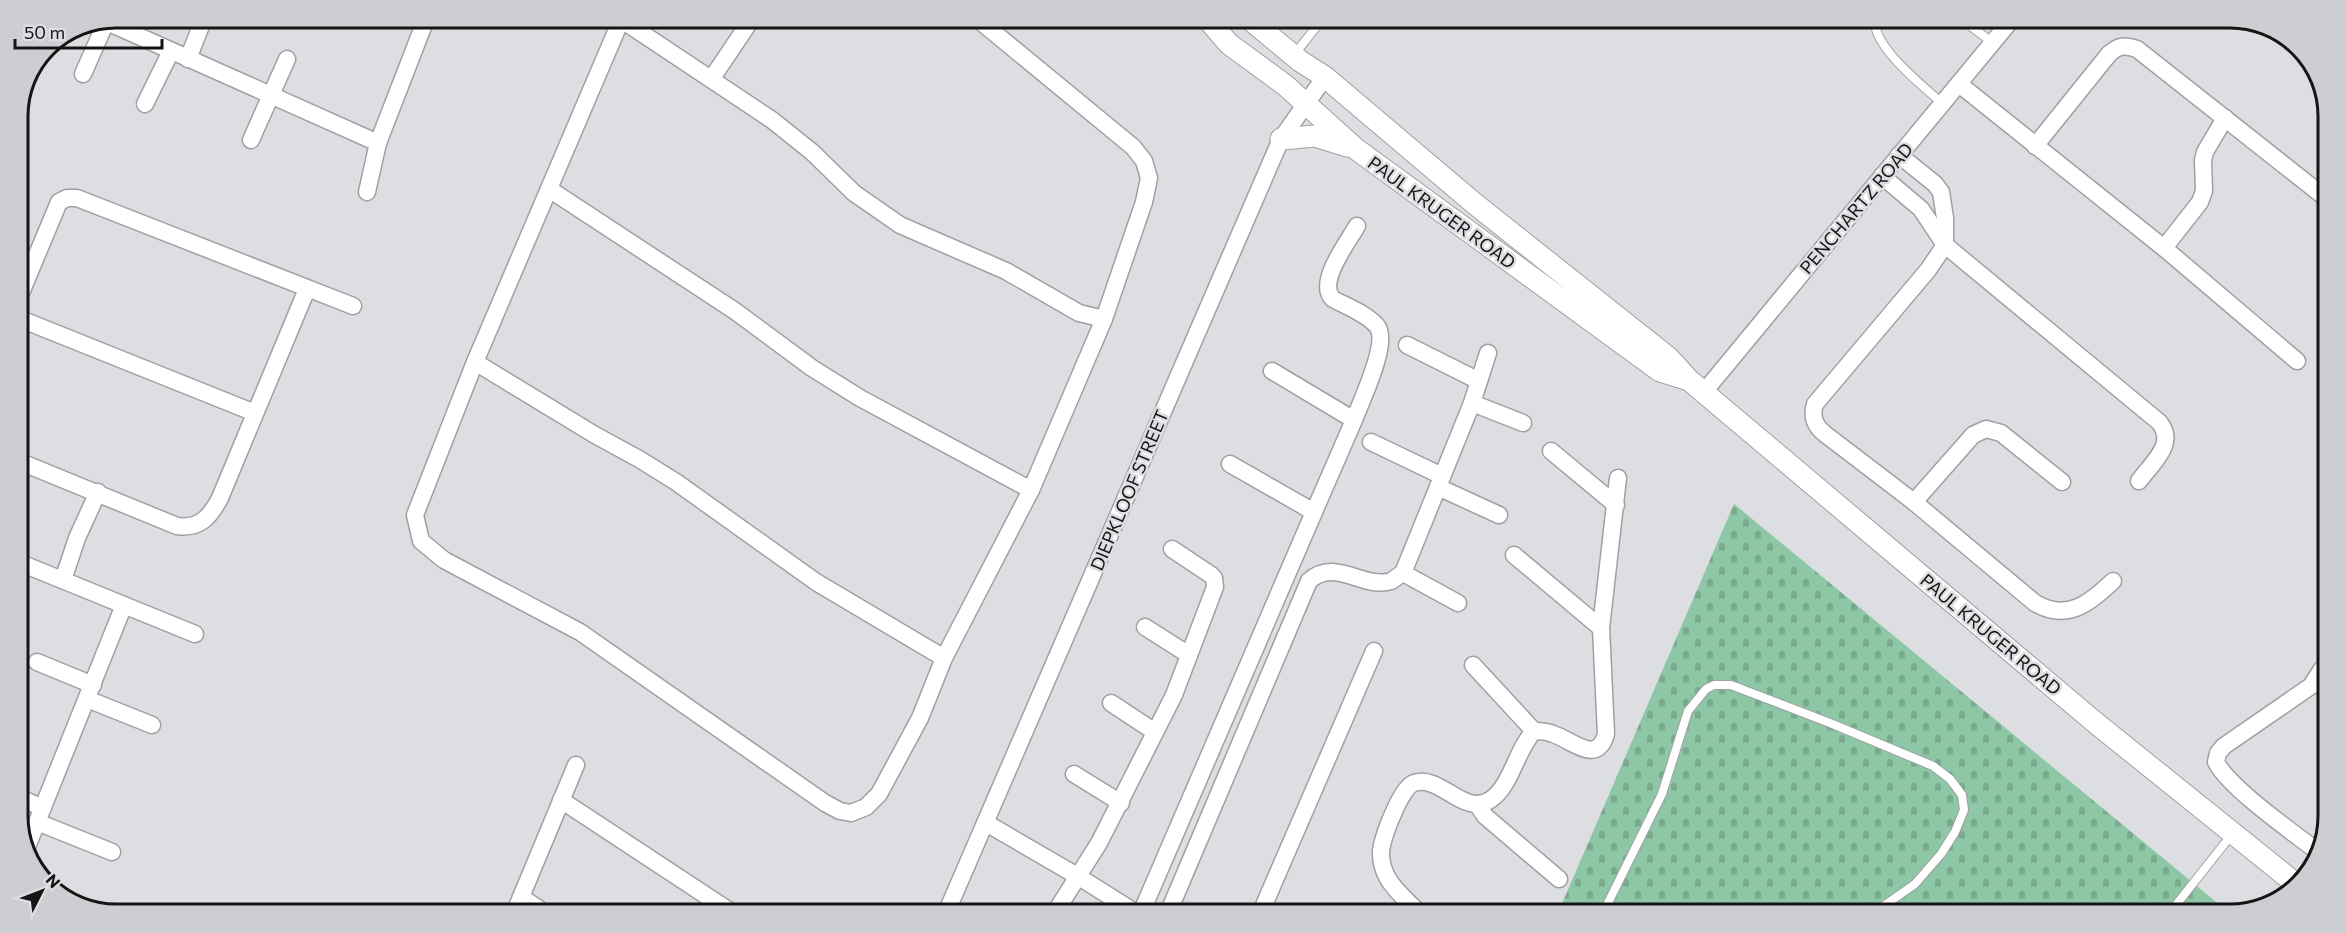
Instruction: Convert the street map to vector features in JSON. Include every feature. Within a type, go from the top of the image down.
[{"type":"street","points":[[120,28],[378,143]]},
{"type":"street","points":[[188,59],[200,28]]},
{"type":"street","points":[[367,192],[378,143],[423,28]]},
{"type":"street","points":[[618,28],[475,362],[415,515],[421,541],[444,560],[580,632],[825,803],[840,811],[851,813],[866,807],[879,794],[921,718],[944,658],[1031,490],[1104,319],[1144,202],[1149,178],[1144,161],[1133,147],[990,28]]},
{"type":"street","points":[[634,28],[712,78],[780,126],[812,152],[854,193],[900,225],[1006,271],[1079,313],[1104,319]]},
{"type":"street","points":[[712,78],[746,28]]},
{"type":"street","name":"PAUL KRUGER ROAD","points":[[1215,28],[1228,44],[1285,86],[1356,149],[1660,371],[1696,386]]},
{"type":"street","name":"PAUL KRUGER ROAD","points":[[1260,28],[1294,56],[1325,77],[1475,204],[1669,358],[1696,386],[2097,724],[2291,880]]},
{"type":"street","name":"PENCHARTZ ROAD","points":[[1696,386],[1882,176],[2005,28]]},
{"type":"street","points":[[83,74],[104,29]]},
{"type":"street","points":[[2035,146],[2109,54],[2125,45],[2137,49],[2317,191]]},
{"type":"street","points":[[145,104],[171,51]]},
{"type":"street","points":[[251,140],[288,59]]},
{"type":"street","name":"DIEPKLOOF STREET","points":[[950,904],[1281,139],[1325,77]]},
{"type":"street","points":[[1959,84],[2164,248],[2297,361]]},
{"type":"street","points":[[2164,248],[2200,202],[2204,191],[2205,152],[2225,118]]},
{"type":"street","points":[[1281,139],[1315,136],[1356,149]]},
{"type":"street","points":[[1899,155],[1935,183],[1941,192],[1945,218],[1944,245],[1928,270],[1815,404],[1814,422],[1818,428],[1914,502],[2035,603],[2047,610],[2059,611],[2080,607],[2095,598],[2113,581]]},
{"type":"street","points":[[1882,176],[1921,209],[1944,245],[2164,427],[2166,443],[2139,481]]},
{"type":"street","points":[[549,189],[735,311],[812,368],[850,392],[1031,490]]},
{"type":"street","points":[[28,275],[58,202],[67,198],[77,198],[353,306]]},
{"type":"street","points":[[1145,904],[1354,420],[1376,361],[1381,334],[1378,327],[1333,299],[1326,288],[1339,256],[1357,226]]},
{"type":"street","points":[[28,465],[177,526],[189,528],[202,522],[211,515],[220,498],[307,289]]},
{"type":"street","points":[[28,322],[255,413]]},
{"type":"street","points":[[1407,345],[1479,381]]},
{"type":"street","points":[[1172,904],[1309,581],[1317,574],[1327,571],[1379,581],[1390,581],[1403,573],[1472,403],[1488,353]]},
{"type":"street","points":[[475,362],[595,435],[649,464],[816,582],[944,658]]},
{"type":"street","points":[[1272,371],[1354,420]]},
{"type":"street","points":[[1472,403],[1523,423]]},
{"type":"street","points":[[1914,502],[1972,435],[1986,429],[2001,433],[2062,482]]},
{"type":"street","points":[[1371,442],[1499,515]]},
{"type":"street","points":[[1551,451],[1616,505]]},
{"type":"street","points":[[1230,464],[1314,512]]},
{"type":"street","points":[[1473,664],[1534,731],[1554,734],[1573,745],[1593,750],[1599,749],[1606,734],[1601,628],[1618,478]]},
{"type":"street","points":[[63,580],[76,538],[98,492]]},
{"type":"street","points":[[1061,904],[1079,877],[1121,803],[1174,695],[1210,601],[1215,582],[1211,575],[1172,549]]},
{"type":"street","points":[[1514,555],[1601,628]]},
{"type":"street","points":[[29,566],[195,634]]},
{"type":"street","points":[[1403,573],[1458,603]]},
{"type":"street","points":[[31,837],[124,605]]},
{"type":"street","points":[[1145,627],[1189,654]]},
{"type":"street","points":[[1264,904],[1374,651]]},
{"type":"street","points":[[37,662],[152,725]]},
{"type":"street","points":[[2312,847],[2244,793],[2224,774],[2216,762],[2218,753],[2224,746],[2316,690]]},
{"type":"street","points":[[1111,703],[1155,732]]},
{"type":"street","points":[[1410,904],[1390,883],[1383,868],[1381,851],[1404,790],[1410,785],[1422,782],[1477,804],[1490,800],[1502,788],[1513,768],[1518,752],[1534,731]]},
{"type":"street","points":[[518,903],[576,765]]},
{"type":"street","points":[[1074,774],[1121,803]]},
{"type":"street","points":[[561,800],[719,904]]},
{"type":"street","points":[[1477,804],[1485,816],[1559,879]]},
{"type":"street","points":[[29,806],[40,815],[112,852]]},
{"type":"street","points":[[986,823],[1122,904]]},
{"type":"lane","points":[[1294,56],[1315,28]]},
{"type":"lane","points":[[1876,28],[1888,50],[1943,104]]},
{"type":"lane","points":[[1973,28],[1993,43]]},
{"type":"lane","points":[[1607,904],[1662,794],[1688,711],[1706,689],[1714,685],[1731,686],[1830,723],[1933,766],[1950,779],[1962,795],[1964,810],[1955,832],[1941,855],[1916,884],[1887,904]]},
{"type":"lane","points":[[2177,904],[2234,832]]},
{"type":"green space","points":[[1734,504],[2219,904],[1562,904]]}]
